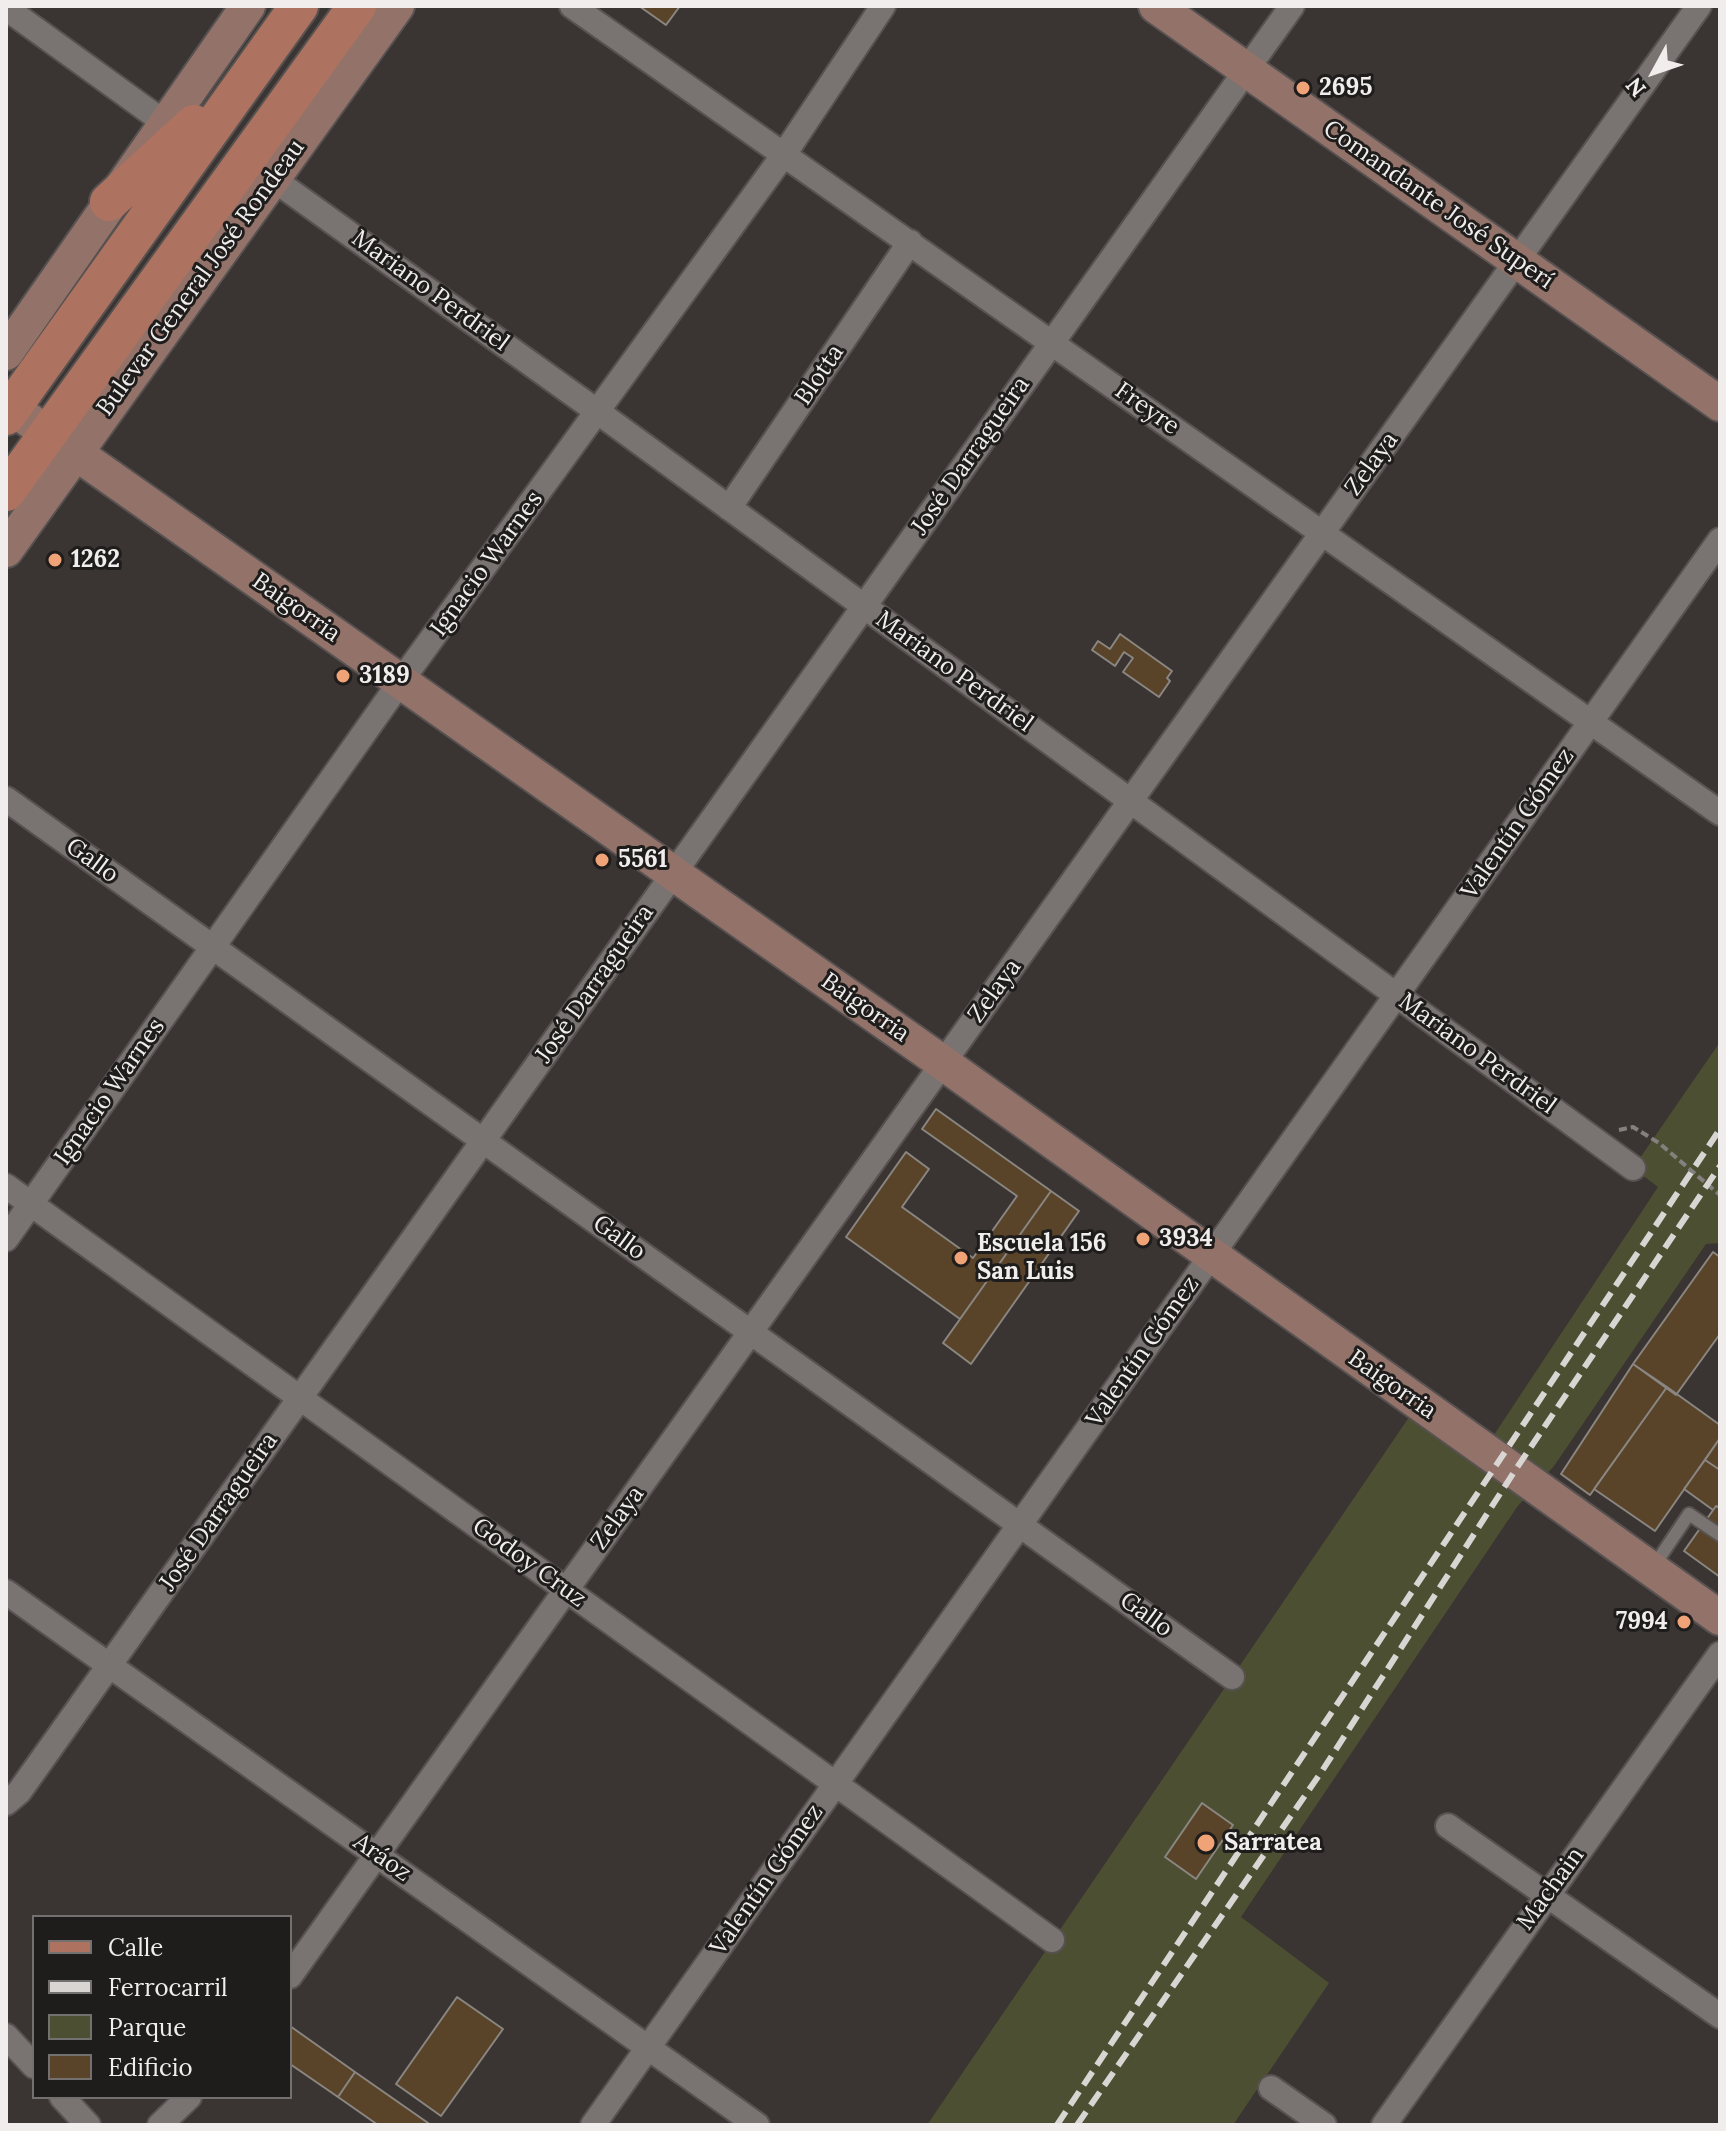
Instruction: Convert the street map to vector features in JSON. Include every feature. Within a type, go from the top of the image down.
[{"type":"main road","points":[[8,409],[299,6]]},
{"type":"main road","name":"Bulevar General José Rondeau","points":[[6,492],[60,444],[357,6]]},
{"type":"main road","points":[[109,202],[249,74]]},
{"type":"street","points":[[6,353],[248,6]]},
{"type":"street","name":"Bulevar General José Rondeau","points":[[6,550],[60,444],[273,179],[397,6]]},
{"type":"street","name":"Freyre","points":[[572,6],[1720,813]]},
{"type":"street","name":"Ignacio Warnes","points":[[6,1239],[401,681],[785,153],[883,6]]},
{"type":"street","name":"Comandante José Superí","points":[[1156,6],[1720,404]]},
{"type":"street","name":"José Darragueira","points":[[6,1803],[19,1792],[1292,6]]},
{"type":"street","name":"Zelaya","points":[[292,1973],[1699,6]]},
{"type":"street","points":[[6,8],[165,123]]},
{"type":"street","name":"Mariano Perdriel","points":[[273,179],[598,412],[1633,1168]]},
{"type":"street","name":"Blotta","points":[[729,508],[910,242]]},
{"type":"street","name":"Baigorria","points":[[8,409],[674,873],[1720,1618]]},
{"type":"street","name":"Valentín Gómez","points":[[593,2125],[1720,540]]},
{"type":"street","name":"Gallo","points":[[6,799],[1232,1677]]},
{"type":"street","name":"Godoy Cruz","points":[[6,1186],[1052,1940]]},
{"type":"street","name":"Aráoz","points":[[6,1592],[757,2125]]},
{"type":"street","name":"Machain","points":[[1384,2125],[1720,1654]]},
{"type":"street","points":[[1448,1826],[1720,2016]]},
{"type":"street","points":[[6,2036],[32,2064]]},
{"type":"street","points":[[1271,2088],[1324,2125]]},
{"type":"street","points":[[64,2099],[88,2125]]},
{"type":"street","points":[[160,2125],[187,2099]]},
{"type":"lane","points":[[1651,1569],[1689,1514],[1720,1535]]},
{"type":"path","points":[[1607,1149],[1620,1129],[1633,1127],[1693,1169],[1720,1195]]},
{"type":"green space","points":[[1720,1042],[1720,1243],[1706,1244],[1554,1466],[1517,1507],[1241,1917],[1329,1983],[1233,2125],[927,2125],[1418,1404],[1484,1450],[1658,1187],[1633,1168]]},
{"type":"building","points":[[639,6],[680,6],[666,25]]},
{"type":"building","points":[[1120,634],[1172,671],[1167,678],[1170,681],[1159,697],[1123,672],[1133,658],[1124,652],[1115,666],[1092,650],[1098,641],[1110,649]]},
{"type":"building","points":[[936,1109],[1051,1191],[960,1319],[846,1237],[906,1152],[929,1169],[902,1207],[973,1258],[1017,1196],[922,1129]]},
{"type":"building","points":[[1051,1191],[1079,1211],[971,1364],[943,1343]]},
{"type":"building","points":[[1713,1252],[1720,1257],[1720,1334],[1676,1395],[1633,1364]]},
{"type":"building","points":[[1633,1364],[1667,1387],[1590,1495],[1561,1474]]},
{"type":"building","points":[[1667,1387],[1720,1425],[1720,1438],[1655,1531],[1594,1489]]},
{"type":"building","points":[[1720,1438],[1720,1470],[1705,1460]]},
{"type":"building","points":[[1705,1460],[1720,1470],[1720,1508],[1716,1506],[1713,1510],[1684,1489]]},
{"type":"building","points":[[1716,1506],[1720,1508],[1720,1577],[1684,1551]]},
{"type":"building","points":[[1202,1803],[1233,1825],[1196,1879],[1165,1857]]},
{"type":"building","points":[[457,1997],[503,2029],[441,2116],[396,2084]]},
{"type":"building","points":[[292,2027],[355,2072],[338,2097],[292,2065]]},
{"type":"building","points":[[355,2072],[431,2125],[378,2125],[338,2097]]},
{"type":"railway","points":[[1057,2125],[1720,1129]]},
{"type":"railway","points":[[1077,2125],[1322,1771],[1514,1472],[1720,1166]]},
{"type":"place","name":"2695","points":[[1303,88]]},
{"type":"place","name":"1262","points":[[55,560]]},
{"type":"place","name":"3189","points":[[343,676]]},
{"type":"place","name":"5561","points":[[602,860]]},
{"type":"place","name":"3934","points":[[1143,1239]]},
{"type":"place","name":"Escuela 156 San Luis","points":[[961,1258]]},
{"type":"place","name":"7994","points":[[1684,1622]]},
{"type":"place","name":"Sarratea","points":[[1206,1843]]}]
